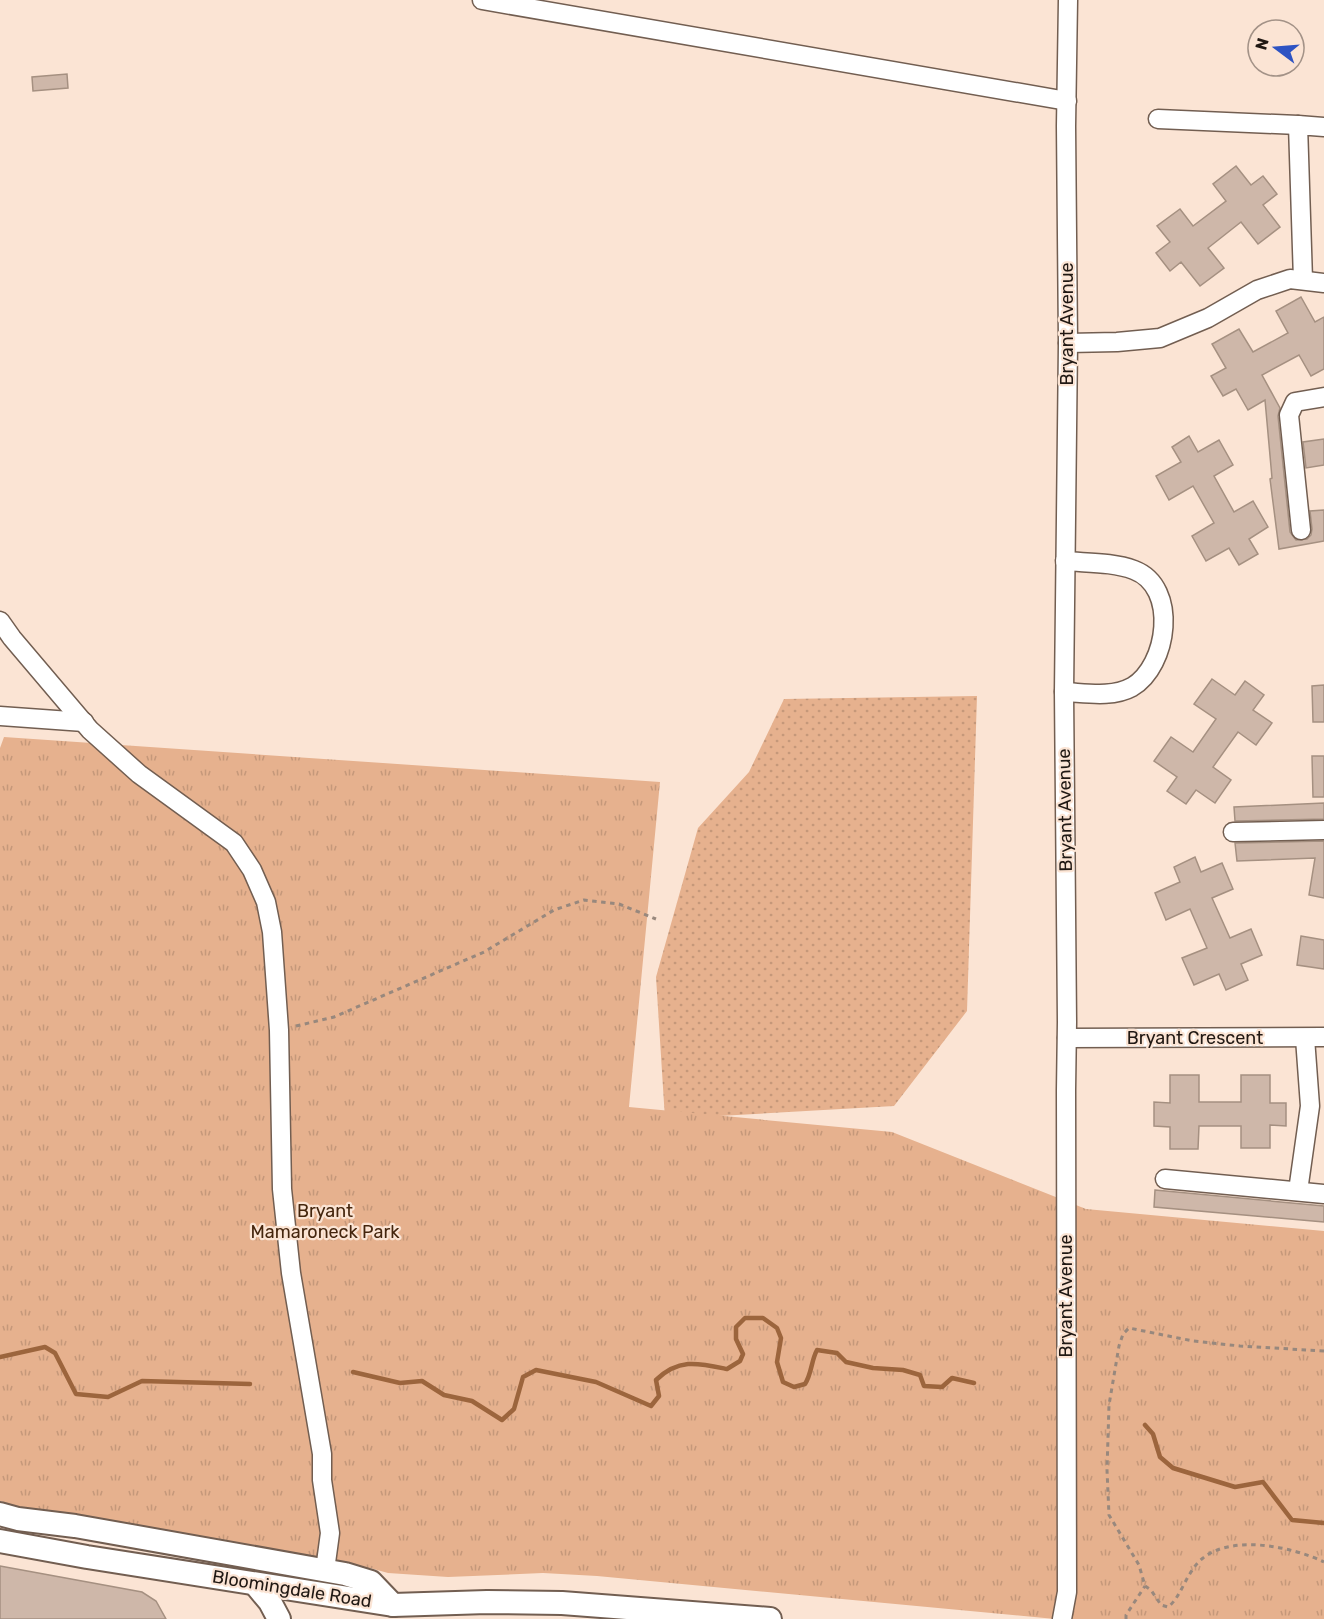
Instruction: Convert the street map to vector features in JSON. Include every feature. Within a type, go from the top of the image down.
[{"type":"main road","name":"Bloomingdale Road","points":[[0,1514],[325,1570],[371,1582],[393,1605]]},
{"type":"main road","name":"Bloomingdale Road","points":[[0,1541],[393,1605]]},
{"type":"main road","points":[[255,1584],[270,1602],[279,1619]]},
{"type":"main road","points":[[372,1619],[393,1605],[498,1602],[562,1604],[626,1614],[771,1619]]},
{"type":"street","points":[[482,0],[1067,101]]},
{"type":"street","name":"Bryant Avenue","points":[[1062,1619],[1067,1592],[1067,1038],[1064,692],[1068,343],[1068,0]]},
{"type":"street","points":[[1158,119],[1324,127]]},
{"type":"street","points":[[1298,125],[1303,280]]},
{"type":"street","points":[[1068,343],[1160,338],[1208,318],[1257,290],[1290,279],[1324,283]]},
{"type":"street","points":[[1301,530],[1289,415],[1295,402],[1324,397]]},
{"type":"street","points":[[1064,692],[1118,693],[1132,687],[1154,666],[1160,650],[1164,618],[1160,599],[1154,587],[1134,570],[1098,563],[1065,561]]},
{"type":"street","points":[[0,621],[12,639],[84,722],[139,774],[234,843],[252,870],[266,902],[272,933],[279,1030],[282,1189],[291,1273],[322,1454],[322,1480],[330,1533],[325,1570]]},
{"type":"street","points":[[0,717],[84,722]]},
{"type":"street","points":[[1233,832],[1324,830]]},
{"type":"street","name":"Bryant Crescent","points":[[1067,1038],[1324,1037]]},
{"type":"street","points":[[1299,1191],[1310,1106],[1305,1038]]},
{"type":"street","points":[[1165,1179],[1324,1194]]},
{"type":"path","points":[[279,1030],[334,1017],[484,952],[554,910],[584,900],[619,904],[656,919]]},
{"type":"path","points":[[1324,1351],[1193,1341],[1129,1328],[1123,1334],[1114,1368],[1109,1405],[1107,1470],[1109,1515],[1139,1565],[1145,1586],[1151,1590],[1161,1605],[1168,1606],[1173,1603],[1184,1581],[1203,1557],[1227,1547],[1262,1545],[1280,1547],[1324,1562]]},
{"type":"path","points":[[1126,1619],[1126,1615],[1145,1586]]},
{"type":"green space","points":[[977,696],[967,1011],[894,1106],[665,1119],[656,977],[698,828],[749,772],[784,699]]},
{"type":"green space","name":"Bryant Mamaroneck Park","points":[[4,737],[660,782],[629,1107],[892,1132],[1086,1209],[1324,1231],[1324,1619],[1055,1619],[597,1576],[543,1573],[448,1577],[388,1573],[370,1568],[362,1571],[318,1559],[23,1508],[0,1501],[0,748]]},
{"type":"building","points":[[67,74],[68,88],[33,91],[32,77]]},
{"type":"building","points":[[1236,166],[1251,185],[1263,176],[1277,194],[1263,205],[1280,227],[1258,244],[1241,222],[1208,248],[1224,268],[1200,286],[1181,262],[1170,271],[1156,253],[1170,242],[1157,226],[1180,209],[1193,226],[1226,201],[1213,184]]},
{"type":"building","points":[[1301,297],[1315,322],[1324,317],[1324,369],[1311,376],[1299,355],[1262,375],[1280,408],[1278,416],[1290,532],[1296,540],[1307,539],[1312,529],[1310,511],[1324,510],[1324,541],[1279,549],[1270,479],[1272,478],[1265,400],[1248,410],[1236,389],[1223,396],[1211,376],[1226,368],[1212,344],[1239,329],[1253,352],[1288,333],[1276,311]]},
{"type":"building","points":[[1189,436],[1198,452],[1219,440],[1233,465],[1214,476],[1234,512],[1253,501],[1268,527],[1249,539],[1258,554],[1239,565],[1229,548],[1206,561],[1192,536],[1214,523],[1193,486],[1169,500],[1156,476],[1181,462],[1172,447]]},
{"type":"building","points":[[1324,439],[1324,465],[1306,468],[1303,442]]},
{"type":"building","points":[[1212,679],[1235,695],[1245,681],[1264,695],[1253,710],[1272,723],[1256,745],[1238,732],[1213,767],[1231,780],[1215,803],[1196,790],[1186,804],[1167,791],[1177,777],[1154,761],[1171,737],[1193,752],[1216,719],[1194,704]]},
{"type":"building","points":[[1324,685],[1324,722],[1313,722],[1312,686]]},
{"type":"building","points":[[1312,756],[1324,756],[1324,797],[1313,797]]},
{"type":"building","points":[[1324,803],[1324,819],[1235,821],[1234,807]]},
{"type":"building","points":[[1324,841],[1324,898],[1309,895],[1315,858],[1237,861],[1235,843]]},
{"type":"building","points":[[1195,857],[1201,872],[1222,863],[1233,889],[1212,898],[1230,938],[1251,929],[1262,955],[1241,964],[1248,980],[1226,990],[1219,974],[1194,985],[1182,958],[1207,948],[1190,909],[1166,920],[1155,893],[1180,882],[1174,867]]},
{"type":"building","points":[[1301,936],[1324,940],[1324,969],[1297,965]]},
{"type":"building","points":[[1170,1075],[1199,1075],[1199,1102],[1241,1102],[1241,1075],[1270,1075],[1270,1103],[1286,1103],[1286,1126],[1270,1125],[1270,1148],[1241,1148],[1241,1126],[1199,1126],[1198,1149],[1170,1149],[1170,1127],[1154,1126],[1154,1102],[1170,1103]]},
{"type":"building","points":[[1155,1190],[1324,1206],[1324,1222],[1154,1207]]},
{"type":"building","points":[[0,1566],[142,1592],[156,1601],[166,1619],[0,1619]]},
{"type":"waterway","points":[[353,1372],[400,1383],[422,1381],[444,1395],[472,1401],[502,1420],[514,1409],[523,1377],[536,1370],[596,1382],[651,1406],[659,1396],[656,1380],[673,1368],[698,1364],[727,1369],[740,1361],[743,1354],[736,1339],[736,1327],[745,1318],[763,1318],[777,1328],[781,1338],[777,1362],[783,1382],[794,1387],[805,1384],[817,1350],[837,1353],[846,1362],[873,1368],[903,1370],[920,1375],[924,1386],[942,1387],[952,1378],[974,1383]]},
{"type":"waterway","points":[[0,1357],[45,1347],[55,1353],[76,1394],[108,1397],[142,1381],[250,1384]]},
{"type":"waterway","points":[[1145,1425],[1153,1434],[1160,1457],[1173,1468],[1235,1487],[1263,1482],[1292,1520],[1324,1523]]}]
